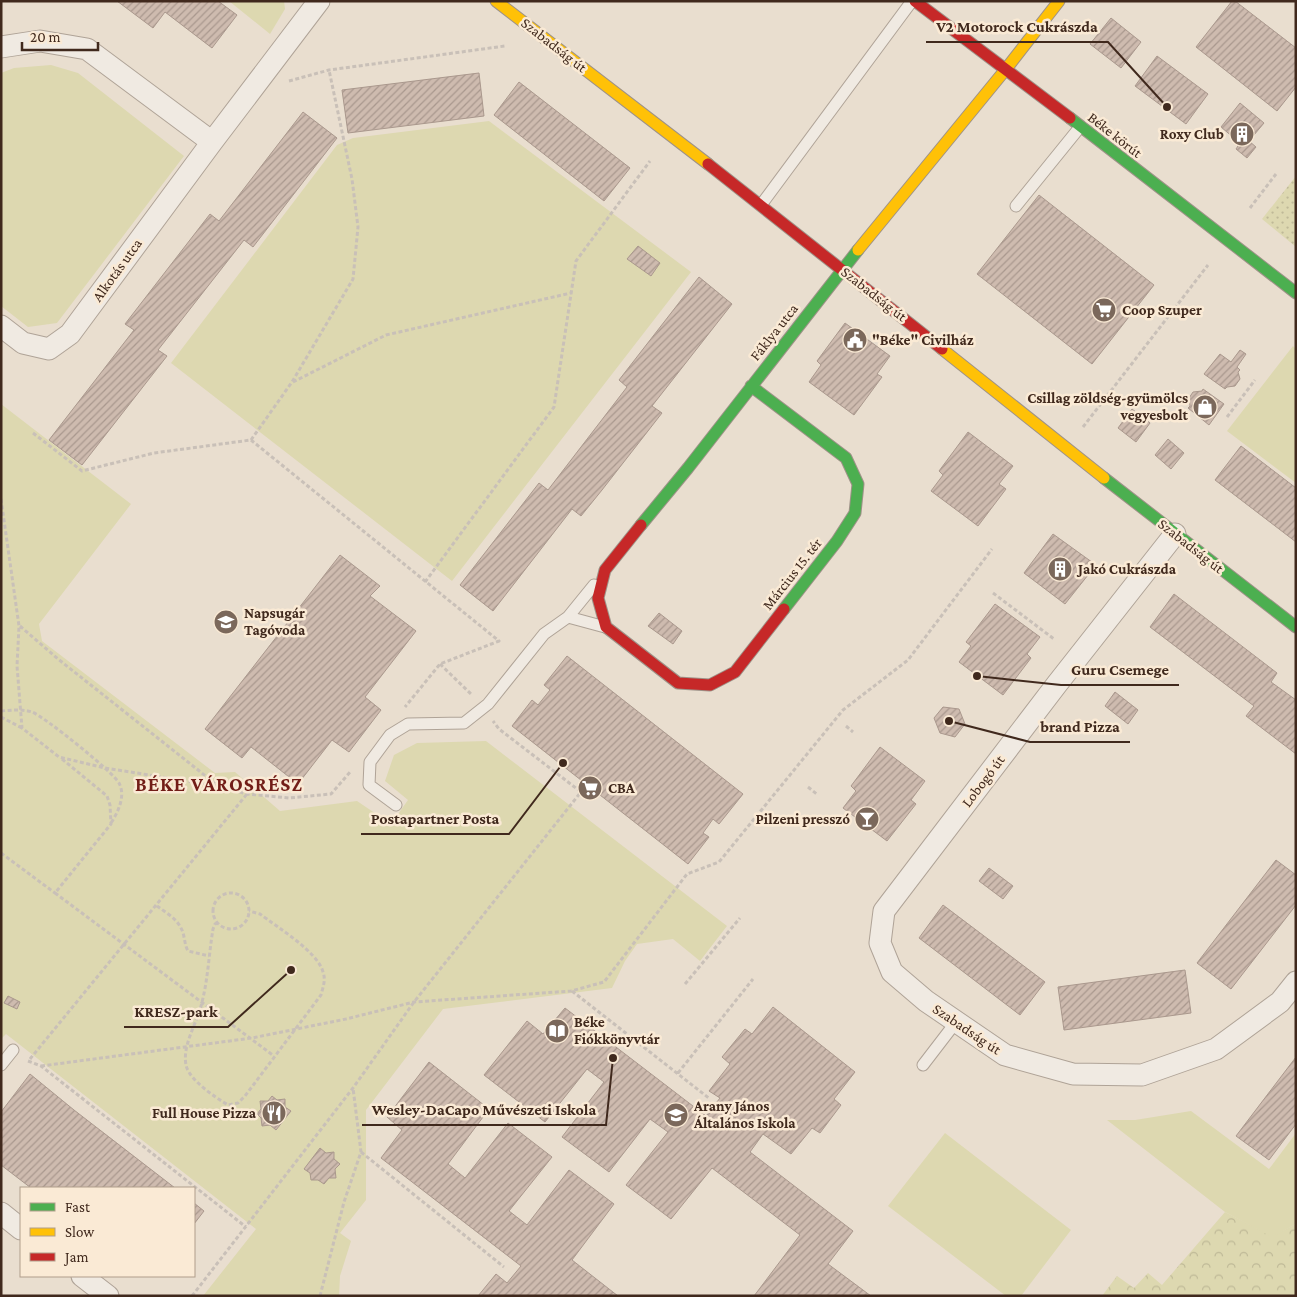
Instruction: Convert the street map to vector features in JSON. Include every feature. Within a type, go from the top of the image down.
[{"type":"street","name":"Alkotás utca","points":[[1,326],[23,344],[49,349],[70,334],[319,1]]},
{"type":"street","name":"Szabadság út","points":[[496,1],[761,205],[1175,534],[1296,627]]},
{"type":"street","name":"Béke körút","points":[[913,1],[1006,69],[1296,293]]},
{"type":"street","name":"Fáklya utca","points":[[606,627],[598,598],[605,570],[688,468],[842,269],[1006,69],[1059,1]]},
{"type":"street","points":[[1,47],[40,41],[87,49],[212,142]]},
{"type":"street","name":"Március 15. tér","points":[[606,627],[678,683],[710,685],[735,672],[837,541],[855,513],[858,484],[846,458],[751,386]]},
{"type":"street","name":"Lobogó út","points":[[884,911],[1057,684],[1175,534]]},
{"type":"street","name":"Szabadság út","points":[[884,911],[880,942],[892,972],[926,1001],[1005,1055],[1073,1074],[1142,1075],[1216,1049],[1280,1002],[1296,982]]},
{"type":"street","points":[[1,1213],[20,1228]]},
{"type":"street","points":[[83,1277],[108,1296]]},
{"type":"lane","points":[[761,205],[913,1]]},
{"type":"lane","points":[[1016,206],[1080,127]]},
{"type":"lane","points":[[396,805],[369,784],[370,762],[390,735],[408,724],[464,723],[484,707],[544,634],[568,617],[605,570]]},
{"type":"lane","points":[[568,617],[606,627]]},
{"type":"lane","points":[[923,1065],[956,1022]]},
{"type":"lane","points":[[1,1064],[13,1050]]},
{"type":"path","points":[[286,82],[329,70],[505,46]]},
{"type":"path","points":[[251,440],[292,382],[353,279],[358,227],[352,179],[329,70]]},
{"type":"path","points":[[425,582],[554,407],[576,261],[650,161]]},
{"type":"path","points":[[1250,208],[1276,174]]},
{"type":"path","points":[[1081,430],[1208,265]]},
{"type":"path","points":[[292,382],[386,335],[572,293]]},
{"type":"path","points":[[1227,417],[1255,380]]},
{"type":"path","points":[[33,433],[82,471],[154,453],[251,440],[499,642],[440,664],[402,710]]},
{"type":"path","points":[[1,499],[19,626],[17,666],[22,728]]},
{"type":"path","points":[[41,1066],[252,1038],[414,1002],[571,991],[604,982],[687,874],[719,862],[843,710],[908,660],[992,549]]},
{"type":"path","points":[[993,593],[1054,639]]},
{"type":"path","points":[[19,626],[218,786]]},
{"type":"path","points":[[192,1296],[353,1088],[414,1002],[581,792],[499,729],[484,707],[440,664]]},
{"type":"path","points":[[1,710],[21,710],[34,713],[45,719],[105,768],[120,784],[122,797],[118,812],[111,824],[55,893]]},
{"type":"path","points":[[1,717],[22,728],[106,796],[110,805],[111,824]]},
{"type":"path","points":[[846,726],[853,732]]},
{"type":"path","points":[[59,757],[105,768],[218,786],[247,794],[289,798],[332,794],[357,764]]},
{"type":"path","points":[[808,787],[818,795]]},
{"type":"path","points":[[246,1227],[41,1066],[28,1062],[247,794]]},
{"type":"path","points":[[1,854],[274,1056]]},
{"type":"path","points":[[231,893],[242,896],[246,900],[249,911],[245,922],[235,929],[228,929],[218,923],[213,912],[214,906],[220,897],[231,893]]},
{"type":"path","points":[[157,906],[171,916],[182,928],[185,946],[188,951],[208,956]]},
{"type":"path","points":[[218,923],[212,929],[203,1002],[188,1046],[186,1066],[202,1086],[228,1105],[238,1103],[245,1096],[321,995],[324,981],[321,965],[316,958],[260,914],[249,911]]},
{"type":"path","points":[[685,984],[740,918]]},
{"type":"path","points":[[678,1074],[753,979]]},
{"type":"path","points":[[571,991],[710,1099]]},
{"type":"path","points":[[320,1296],[344,1202],[361,1152],[353,1088]]},
{"type":"path","points":[[361,1152],[504,1267]]},
{"type":"green space","points":[[229,1],[284,1],[285,9],[270,34]]},
{"type":"green space","points":[[51,65],[78,73],[184,156],[57,323],[28,327],[1,306],[1,73],[14,68]]},
{"type":"green space","points":[[489,121],[691,272],[452,581],[171,363],[337,145],[353,138]]},
{"type":"green space","points":[[1296,176],[1296,247],[1262,219]]},
{"type":"green space","points":[[1293,346],[1296,349],[1296,483],[1227,431]]},
{"type":"green space","points":[[1,404],[131,504],[39,624],[42,641],[215,773],[235,772],[280,811],[357,801],[391,824],[408,800],[385,781],[394,755],[417,743],[486,741],[727,926],[700,961],[673,939],[637,944],[625,961],[612,988],[443,1009],[366,1110],[366,1200],[340,1233],[351,1241],[340,1276],[339,1296],[203,1296],[256,1229],[6,1034],[1,1039]]},
{"type":"green space","points":[[1191,1111],[1269,1169],[1296,1133],[1296,1224],[1272,1237],[1225,1212],[1107,1120],[1135,1120]]},
{"type":"green space","points":[[945,1133],[1071,1230],[1021,1296],[1006,1296],[888,1206]]},
{"type":"green space","points":[[1225,1212],[1272,1236],[1296,1224],[1296,1296],[1102,1296],[1117,1276],[1134,1288],[1148,1273],[1162,1285]]},
{"type":"building","points":[[117,1],[218,1],[237,15],[212,48],[165,12],[153,28]]},
{"type":"building","points":[[1232,1],[1235,1],[1296,48],[1296,87],[1277,111],[1196,47]]},
{"type":"building","points":[[1111,18],[1141,42],[1121,68],[1090,44]]},
{"type":"building","points":[[1157,56],[1208,94],[1186,124],[1135,86]]},
{"type":"building","points":[[479,73],[484,116],[348,133],[342,90]]},
{"type":"building","points":[[519,82],[630,168],[604,201],[494,115]]},
{"type":"building","name":"Roxy Club","points":[[1240,103],[1264,123],[1249,141],[1256,147],[1247,158],[1236,149],[1240,143],[1221,127]]},
{"type":"building","points":[[303,112],[337,138],[253,247],[244,240],[158,350],[167,356],[82,465],[49,440],[134,330],[125,324],[210,214],[219,221]]},
{"type":"building","points":[[1039,195],[1154,285],[1092,364],[977,274]]},
{"type":"building","points":[[638,246],[660,263],[651,276],[627,259]]},
{"type":"building","points":[[699,277],[732,304],[652,406],[662,413],[581,516],[572,509],[493,611],[460,585],[539,483],[548,490],[627,387],[619,380]]},
{"type":"building","points":[[845,323],[890,356],[877,374],[882,377],[854,415],[809,382],[821,365],[817,361]]},
{"type":"building","points":[[1240,350],[1246,354],[1237,367],[1240,370],[1238,372],[1240,379],[1235,386],[1225,389],[1204,374],[1220,354],[1231,362]]},
{"type":"building","name":"Csillag zöldség-gyümölcs vegyesbolt","points":[[1203,389],[1224,404],[1209,425],[1188,408],[1190,406],[1189,398],[1193,392],[1202,391]]},
{"type":"building","points":[[1132,409],[1150,423],[1136,442],[1118,428]]},
{"type":"building","points":[[968,432],[1013,466],[999,484],[1006,489],[978,526],[931,491],[943,475],[939,471]]},
{"type":"building","points":[[1168,439],[1184,453],[1171,469],[1155,455]]},
{"type":"building","points":[[1241,446],[1296,488],[1296,542],[1215,480]]},
{"type":"building","name":"Jakó Cukrászda","points":[[1053,534],[1096,565],[1065,604],[1024,573]]},
{"type":"building","name":"Napsugár Tagóvoda","points":[[340,555],[380,586],[370,596],[416,631],[365,697],[381,710],[349,752],[332,740],[298,784],[251,747],[242,758],[205,729]]},
{"type":"building","points":[[1174,594],[1277,673],[1271,682],[1296,700],[1296,754],[1246,716],[1254,706],[1150,627]]},
{"type":"building","points":[[995,604],[1040,637],[1027,654],[1031,658],[1003,695],[959,662],[971,646],[966,642]]},
{"type":"building","points":[[659,613],[682,631],[673,644],[648,626]]},
{"type":"building","points":[[567,656],[743,794],[719,824],[713,819],[703,833],[709,837],[688,864],[512,726],[532,700],[538,705],[550,690],[544,685]]},
{"type":"building","points":[[1115,692],[1138,710],[1128,724],[1105,706]]},
{"type":"building","points":[[943,707],[959,709],[965,724],[955,737],[940,733],[934,718]]},
{"type":"building","points":[[880,747],[925,781],[911,800],[916,804],[887,841],[843,808],[856,791],[851,786]]},
{"type":"building","points":[[1276,860],[1296,875],[1296,905],[1231,989],[1197,963]]},
{"type":"building","points":[[989,868],[1013,886],[1003,899],[979,881]]},
{"type":"building","points":[[943,905],[1045,982],[1020,1015],[919,938]]},
{"type":"building","points":[[1185,970],[1191,1013],[1064,1030],[1058,987]]},
{"type":"building","points":[[8,996],[20,1002],[17,1009],[4,1003]]},
{"type":"building","name":"Arany János Általános Iskola","points":[[773,1007],[855,1072],[834,1099],[841,1105],[820,1133],[812,1128],[791,1154],[763,1134],[750,1152],[853,1231],[828,1264],[871,1296],[754,1296],[800,1235],[712,1168],[671,1219],[626,1185],[668,1132],[650,1119],[609,1172],[562,1137],[604,1082],[587,1069],[545,1122],[484,1075],[527,1021],[543,1034],[565,1008],[706,1116],[720,1098],[709,1091],[730,1064],[722,1057],[745,1029],[752,1034]]},
{"type":"building","points":[[1296,1057],[1296,1124],[1269,1160],[1236,1136]]},
{"type":"building","points":[[429,1062],[489,1109],[448,1164],[465,1178],[508,1123],[552,1157],[509,1211],[527,1225],[569,1170],[614,1204],[572,1260],[618,1296],[478,1296],[496,1274],[507,1283],[521,1266],[381,1158],[402,1130],[387,1117]]},
{"type":"building","points":[[30,1074],[174,1187],[30,1187],[1,1165],[1,1112]]},
{"type":"building","name":"Full House Pizza","points":[[272,1096],[277,1100],[285,1099],[285,1107],[291,1111],[276,1130],[270,1125],[262,1126],[261,1118],[257,1114],[261,1109],[260,1101],[268,1101]]},
{"type":"building","points":[[320,1148],[326,1153],[334,1152],[334,1159],[340,1164],[335,1169],[336,1178],[329,1178],[324,1184],[318,1180],[311,1180],[310,1173],[304,1169]]},
{"type":"building","points":[[195,1204],[204,1211],[195,1223]]},
{"type":"traffic: fast","points":[[1070,118],[1296,293]]},
{"type":"traffic: fast","points":[[641,525],[688,468],[858,250]]},
{"type":"traffic: fast","points":[[751,386],[846,458],[858,484],[855,513],[837,541],[784,609]]},
{"type":"traffic: fast","points":[[1104,478],[1296,627]]},
{"type":"traffic: slow","points":[[496,1],[708,164]]},
{"type":"traffic: slow","points":[[858,250],[1059,1]]},
{"type":"traffic: slow","points":[[942,349],[1104,478]]},
{"type":"traffic: jam","points":[[915,1],[1070,118]]},
{"type":"traffic: jam","points":[[708,164],[942,349]]},
{"type":"traffic: jam","points":[[641,525],[605,570],[598,598],[606,627],[678,683],[710,685],[735,672],[784,609]]},
{"type":"place","name":"V2 Motorock Cukrászda","points":[[1167,107]]},
{"type":"place","name":"Roxy Club","points":[[1242,134]]},
{"type":"place","name":"Coop Szuper","points":[[1104,310]]},
{"type":"place","name":"\"Béke\" Civilház","points":[[855,340]]},
{"type":"place","name":"Csillag zöldség-gyümölcs vegyesbolt","points":[[1205,407]]},
{"type":"place","name":"Jakó Cukrászda","points":[[1060,569]]},
{"type":"place","name":"Napsugár Tagóvoda","points":[[226,622]]},
{"type":"place","name":"Guru Csemege","points":[[977,676]]},
{"type":"place","name":"brand Pizza","points":[[949,721]]},
{"type":"place","name":"Postapartner Posta","points":[[563,763]]},
{"type":"place","name":"CBA","points":[[590,788]]},
{"type":"place","name":"Pilzeni presszó","points":[[867,819]]},
{"type":"place","name":"KRESZ-park","points":[[291,970]]},
{"type":"place","name":"Béke Fiókkönyvtár","points":[[557,1031]]},
{"type":"place","name":"Wesley-DaCapo Művészeti Iskola","points":[[613,1058]]},
{"type":"place","name":"Full House Pizza","points":[[274,1113]]},
{"type":"place","name":"Arany János Általános Iskola","points":[[676,1115]]},
{"type":"district","name":"BÉKE VÁROSRÉSZ","points":[[219,784]]}]
